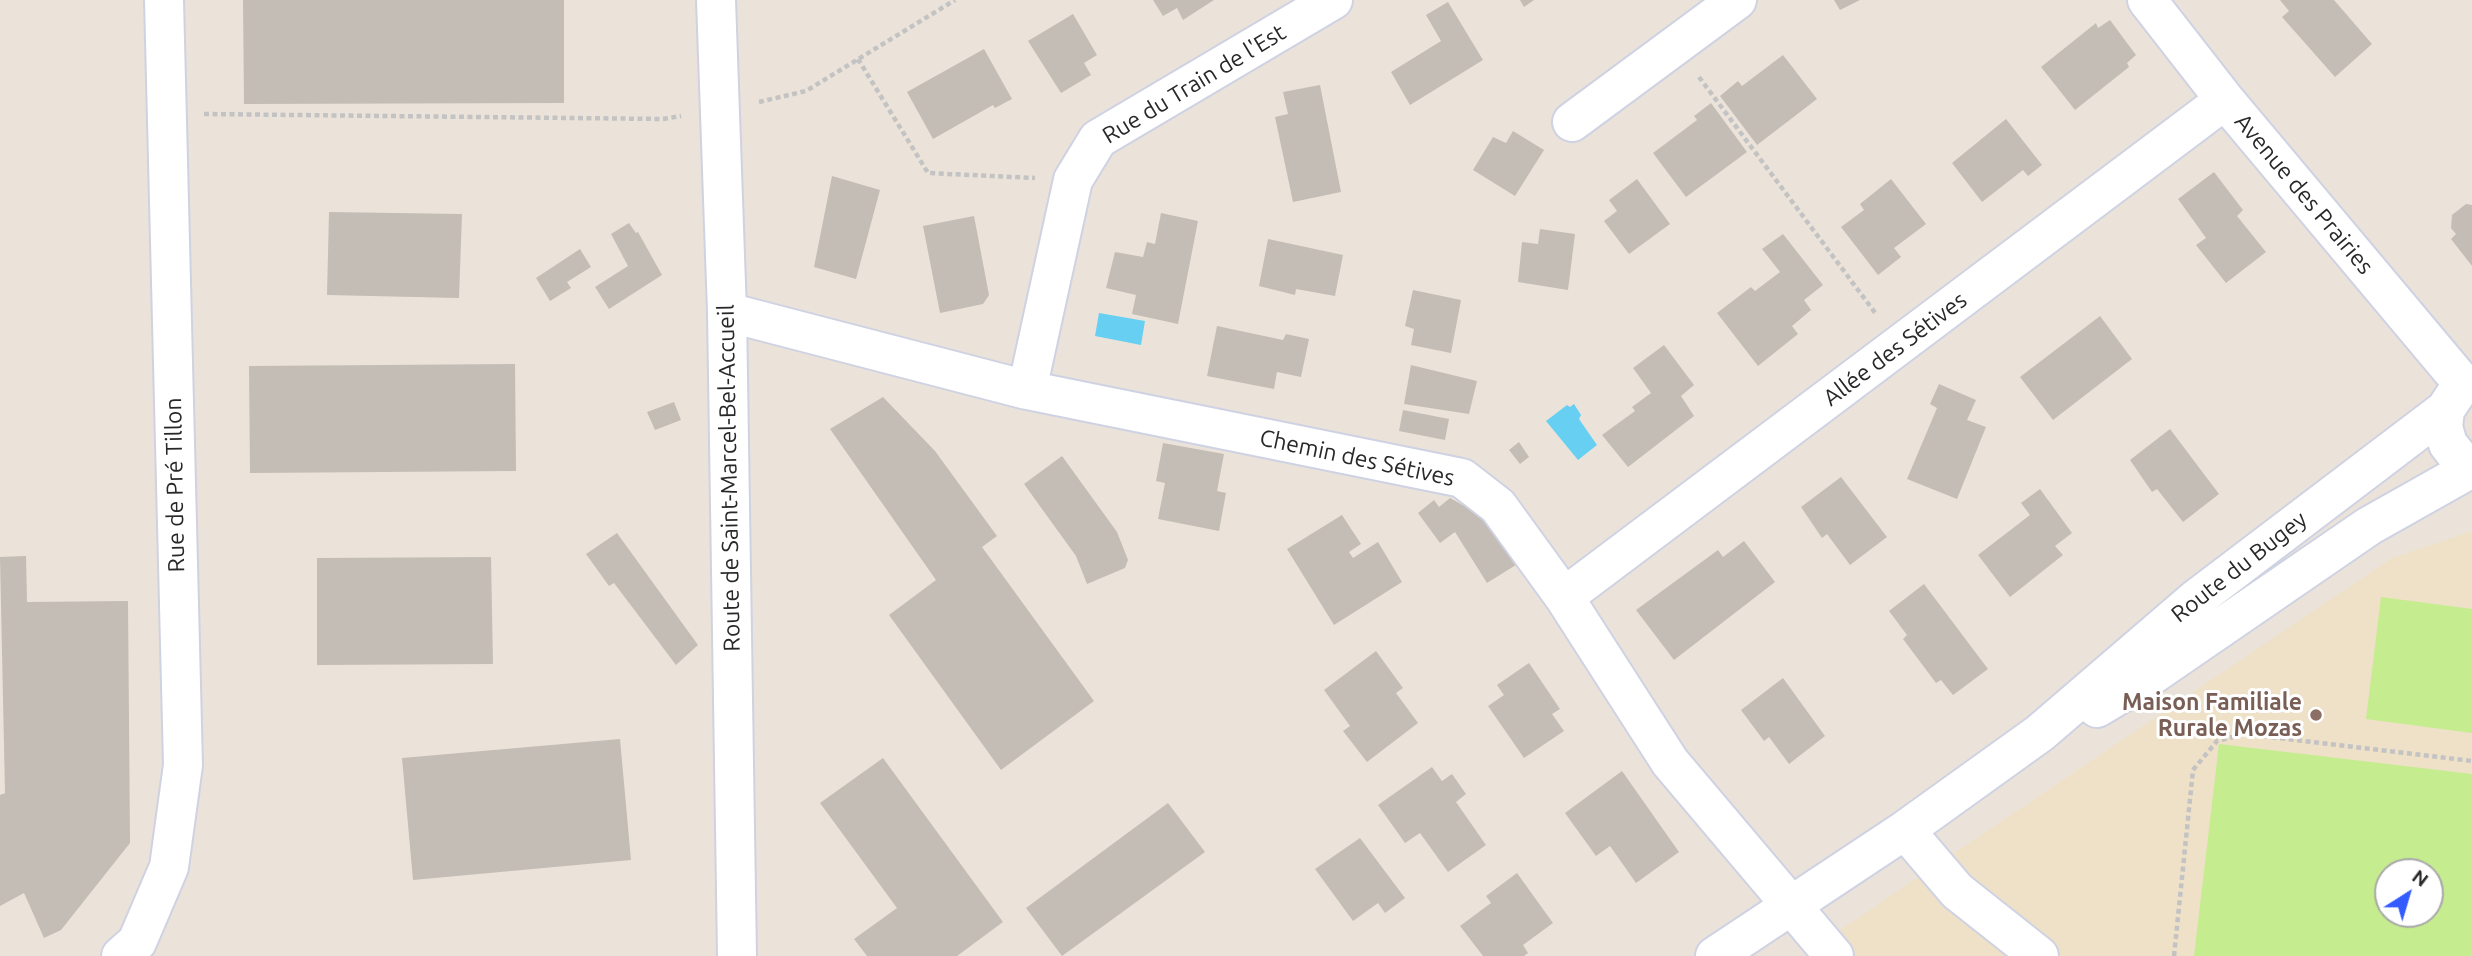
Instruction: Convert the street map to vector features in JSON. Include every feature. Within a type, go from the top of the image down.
[{"type":"street","name":"Rue de Pré Tillon","points":[[121,956],[137,942],[169,867],[183,765],[164,0]]},
{"type":"street","name":"Route de Saint-Marcel-Bel-Accueil","points":[[716,0],[727,312],[737,956]]},
{"type":"street","name":"Rue du Train de l'Est","points":[[1027,390],[1073,180],[1098,139],[1334,0]]},
{"type":"street","points":[[1572,122],[1737,0]]},
{"type":"street","name":"Avenue des Prairies","points":[[2147,0],[2460,393]]},
{"type":"street","name":"Allée des Sétives","points":[[1564,597],[2225,100]]},
{"type":"street","name":"Chemin des Sétives","points":[[727,312],[1027,390],[1462,478],[1498,506],[1564,597],[1670,762],[1834,956]]},
{"type":"street","points":[[2460,393],[2444,427],[2448,444],[2459,458],[2472,466]]},
{"type":"street","name":"Route du Bugey","points":[[1715,956],[1905,830],[2040,733],[2196,599],[2460,393]]},
{"type":"street","name":"Route du Bugey","points":[[2040,733],[2084,716],[2152,675],[2369,526],[2472,466]]},
{"type":"street","points":[[1905,830],[1957,891],[2039,956]]},
{"type":"path","points":[[168,114],[663,118],[718,111],[806,91],[955,0]]},
{"type":"path","points":[[1674,47],[1763,159],[1900,345]]},
{"type":"path","points":[[858,59],[928,173],[1073,180]]},
{"type":"path","points":[[2174,956],[2193,770],[2217,741],[2245,734],[2472,761]]},
{"type":"shaded area","name":"Maison Familiale Rurale Mozas","points":[[2472,531],[2472,956],[1853,956],[1834,934],[2392,558]]},
{"type":"green space","points":[[2381,597],[2472,609],[2472,733],[2366,719]]},
{"type":"green space","points":[[2219,744],[2472,774],[2472,956],[2194,956]]},
{"type":"water","points":[[1099,313],[1145,321],[1141,345],[1095,336]]},
{"type":"water","points":[[1574,404],[1581,415],[1579,419],[1597,445],[1578,460],[1546,421],[1567,405],[1570,407]]},
{"type":"building","points":[[243,0],[564,0],[564,103],[244,104]]},
{"type":"building","points":[[1153,0],[1214,0],[1183,20],[1177,8],[1163,16]]},
{"type":"building","points":[[1520,0],[1534,0],[1524,7]]},
{"type":"building","points":[[1834,0],[1860,0],[1840,10]]},
{"type":"building","points":[[2280,0],[2334,0],[2372,44],[2335,77],[2282,17],[2289,11]]},
{"type":"building","points":[[1448,2],[1483,60],[1410,105],[1391,72],[1441,41],[1426,15]]},
{"type":"building","points":[[1073,14],[1097,55],[1084,63],[1091,75],[1061,93],[1028,41]]},
{"type":"building","points":[[2110,20],[2136,55],[2127,63],[2129,67],[2075,110],[2041,67],[2096,23],[2098,28]]},
{"type":"building","points":[[984,49],[1012,99],[995,108],[993,105],[933,139],[907,92]]},
{"type":"building","points":[[1783,55],[1817,99],[1757,145],[1720,96],[1738,81],[1742,86]]},
{"type":"building","points":[[1320,85],[1341,192],[1293,202],[1275,117],[1288,114],[1283,92]]},
{"type":"building","points":[[1711,103],[1747,152],[1686,197],[1653,153],[1697,120],[1694,116]]},
{"type":"building","points":[[2006,119],[2042,165],[2028,176],[2023,170],[1982,202],[1952,163]]},
{"type":"building","points":[[1513,131],[1544,150],[1515,196],[1473,170],[1493,137],[1506,143]]},
{"type":"building","points":[[2214,172],[2243,210],[2237,216],[2266,252],[2226,283],[2196,245],[2206,238],[2178,199]]},
{"type":"building","points":[[832,176],[880,190],[856,279],[814,267]]},
{"type":"building","points":[[1637,179],[1670,224],[1629,254],[1604,221],[1617,211],[1609,200]]},
{"type":"building","points":[[1891,179],[1926,224],[1894,248],[1901,257],[1878,275],[1841,227],[1864,210],[1860,204]]},
{"type":"building","points":[[2466,204],[2472,205],[2472,266],[2451,239],[2456,234],[2451,228],[2452,215]]},
{"type":"building","points":[[329,212],[462,214],[459,298],[327,295]]},
{"type":"building","points":[[1161,213],[1198,221],[1178,324],[1132,314],[1136,295],[1106,288],[1115,252],[1143,257],[1147,242],[1155,244]]},
{"type":"building","points":[[974,216],[989,295],[983,304],[940,313],[923,226]]},
{"type":"building","points":[[629,223],[636,233],[638,232],[662,275],[609,309],[595,287],[628,266],[611,234]]},
{"type":"building","points":[[1540,229],[1575,234],[1568,290],[1518,282],[1522,242],[1538,244]]},
{"type":"building","points":[[1783,234],[1823,285],[1804,300],[1811,310],[1792,326],[1798,334],[1758,366],[1717,313],[1751,287],[1755,291],[1780,272],[1762,249]]},
{"type":"building","points":[[1268,239],[1343,255],[1335,296],[1296,289],[1295,295],[1259,286]]},
{"type":"building","points":[[580,249],[591,267],[567,282],[571,288],[550,301],[536,278]]},
{"type":"building","points":[[1413,290],[1461,300],[1451,353],[1411,345],[1414,329],[1405,326]]},
{"type":"building","points":[[2100,316],[2132,359],[2053,420],[2020,377]]},
{"type":"building","points":[[1217,326],[1283,340],[1286,334],[1309,339],[1301,377],[1277,372],[1274,389],[1207,376]]},
{"type":"building","points":[[1664,345],[1694,385],[1681,396],[1694,416],[1628,467],[1602,435],[1635,411],[1632,407],[1651,393],[1633,368]]},
{"type":"building","points":[[515,364],[516,471],[250,473],[249,366]]},
{"type":"building","points":[[1411,365],[1477,381],[1469,414],[1404,404]]},
{"type":"building","points":[[1939,384],[1976,400],[1967,420],[1986,427],[1957,499],[1907,479],[1937,408],[1930,404]]},
{"type":"building","points":[[883,397],[935,451],[997,536],[982,547],[1094,701],[1001,770],[889,615],[936,580],[830,429]]},
{"type":"building","points":[[674,402],[681,420],[655,430],[647,412]]},
{"type":"building","points":[[1403,410],[1449,419],[1445,440],[1399,431]]},
{"type":"building","points":[[2170,429],[2219,494],[2183,522],[2157,489],[2152,492],[2130,460]]},
{"type":"building","points":[[1519,442],[1529,457],[1520,464],[1509,450]]},
{"type":"building","points":[[1163,443],[1224,454],[1217,491],[1226,493],[1219,531],[1158,519],[1165,483],[1156,481]]},
{"type":"building","points":[[1062,456],[1117,532],[1128,560],[1125,568],[1087,584],[1076,556],[1024,484]]},
{"type":"building","points":[[1841,477],[1887,537],[1850,565],[1827,534],[1822,538],[1801,507]]},
{"type":"building","points":[[2040,489],[2072,533],[2055,546],[2063,555],[2010,597],[1978,555],[2030,515],[2021,503]]},
{"type":"building","points":[[1450,498],[1475,512],[1499,533],[1519,563],[1487,583],[1455,532],[1440,543],[1418,513],[1434,500],[1439,507]]},
{"type":"building","points":[[1342,515],[1361,544],[1349,552],[1353,558],[1378,542],[1402,582],[1334,625],[1287,549]]},
{"type":"building","points":[[617,533],[698,645],[676,665],[614,583],[609,586],[586,554]]},
{"type":"building","points":[[1744,541],[1775,582],[1674,660],[1636,610],[1718,550],[1723,557]]},
{"type":"building","points":[[26,556],[27,602],[128,601],[130,843],[61,930],[44,938],[24,893],[0,906],[0,795],[5,793],[0,557]]},
{"type":"building","points":[[491,557],[493,664],[317,665],[317,558]]},
{"type":"building","points":[[1924,584],[1988,669],[1953,695],[1941,680],[1936,683],[1903,639],[1907,635],[1889,611]]},
{"type":"building","points":[[1376,651],[1403,688],[1396,693],[1418,723],[1367,762],[1343,731],[1350,726],[1324,690]]},
{"type":"building","points":[[1529,663],[1560,709],[1552,714],[1564,731],[1524,758],[1488,706],[1504,695],[1497,685]]},
{"type":"building","points":[[1783,678],[1825,736],[1789,764],[1769,737],[1764,741],[1741,710]]},
{"type":"building","points":[[620,739],[631,860],[413,880],[402,758]]},
{"type":"building","points":[[883,758],[1003,922],[957,956],[867,956],[854,939],[897,908],[820,803]]},
{"type":"building","points":[[1432,767],[1442,781],[1452,774],[1466,794],[1456,802],[1486,845],[1448,872],[1420,833],[1405,843],[1378,805]]},
{"type":"building","points":[[1622,771],[1679,852],[1636,883],[1610,846],[1596,856],[1565,813]]},
{"type":"building","points":[[1168,803],[1205,852],[1062,956],[1026,908]]},
{"type":"building","points":[[1360,838],[1405,898],[1385,913],[1378,903],[1353,921],[1315,869]]},
{"type":"building","points":[[1517,873],[1553,923],[1523,945],[1528,953],[1524,956],[1483,956],[1460,926],[1491,903],[1486,896]]},
{"type":"place","name":"Maison Familiale Rurale Mozas","points":[[2316,715]]}]
